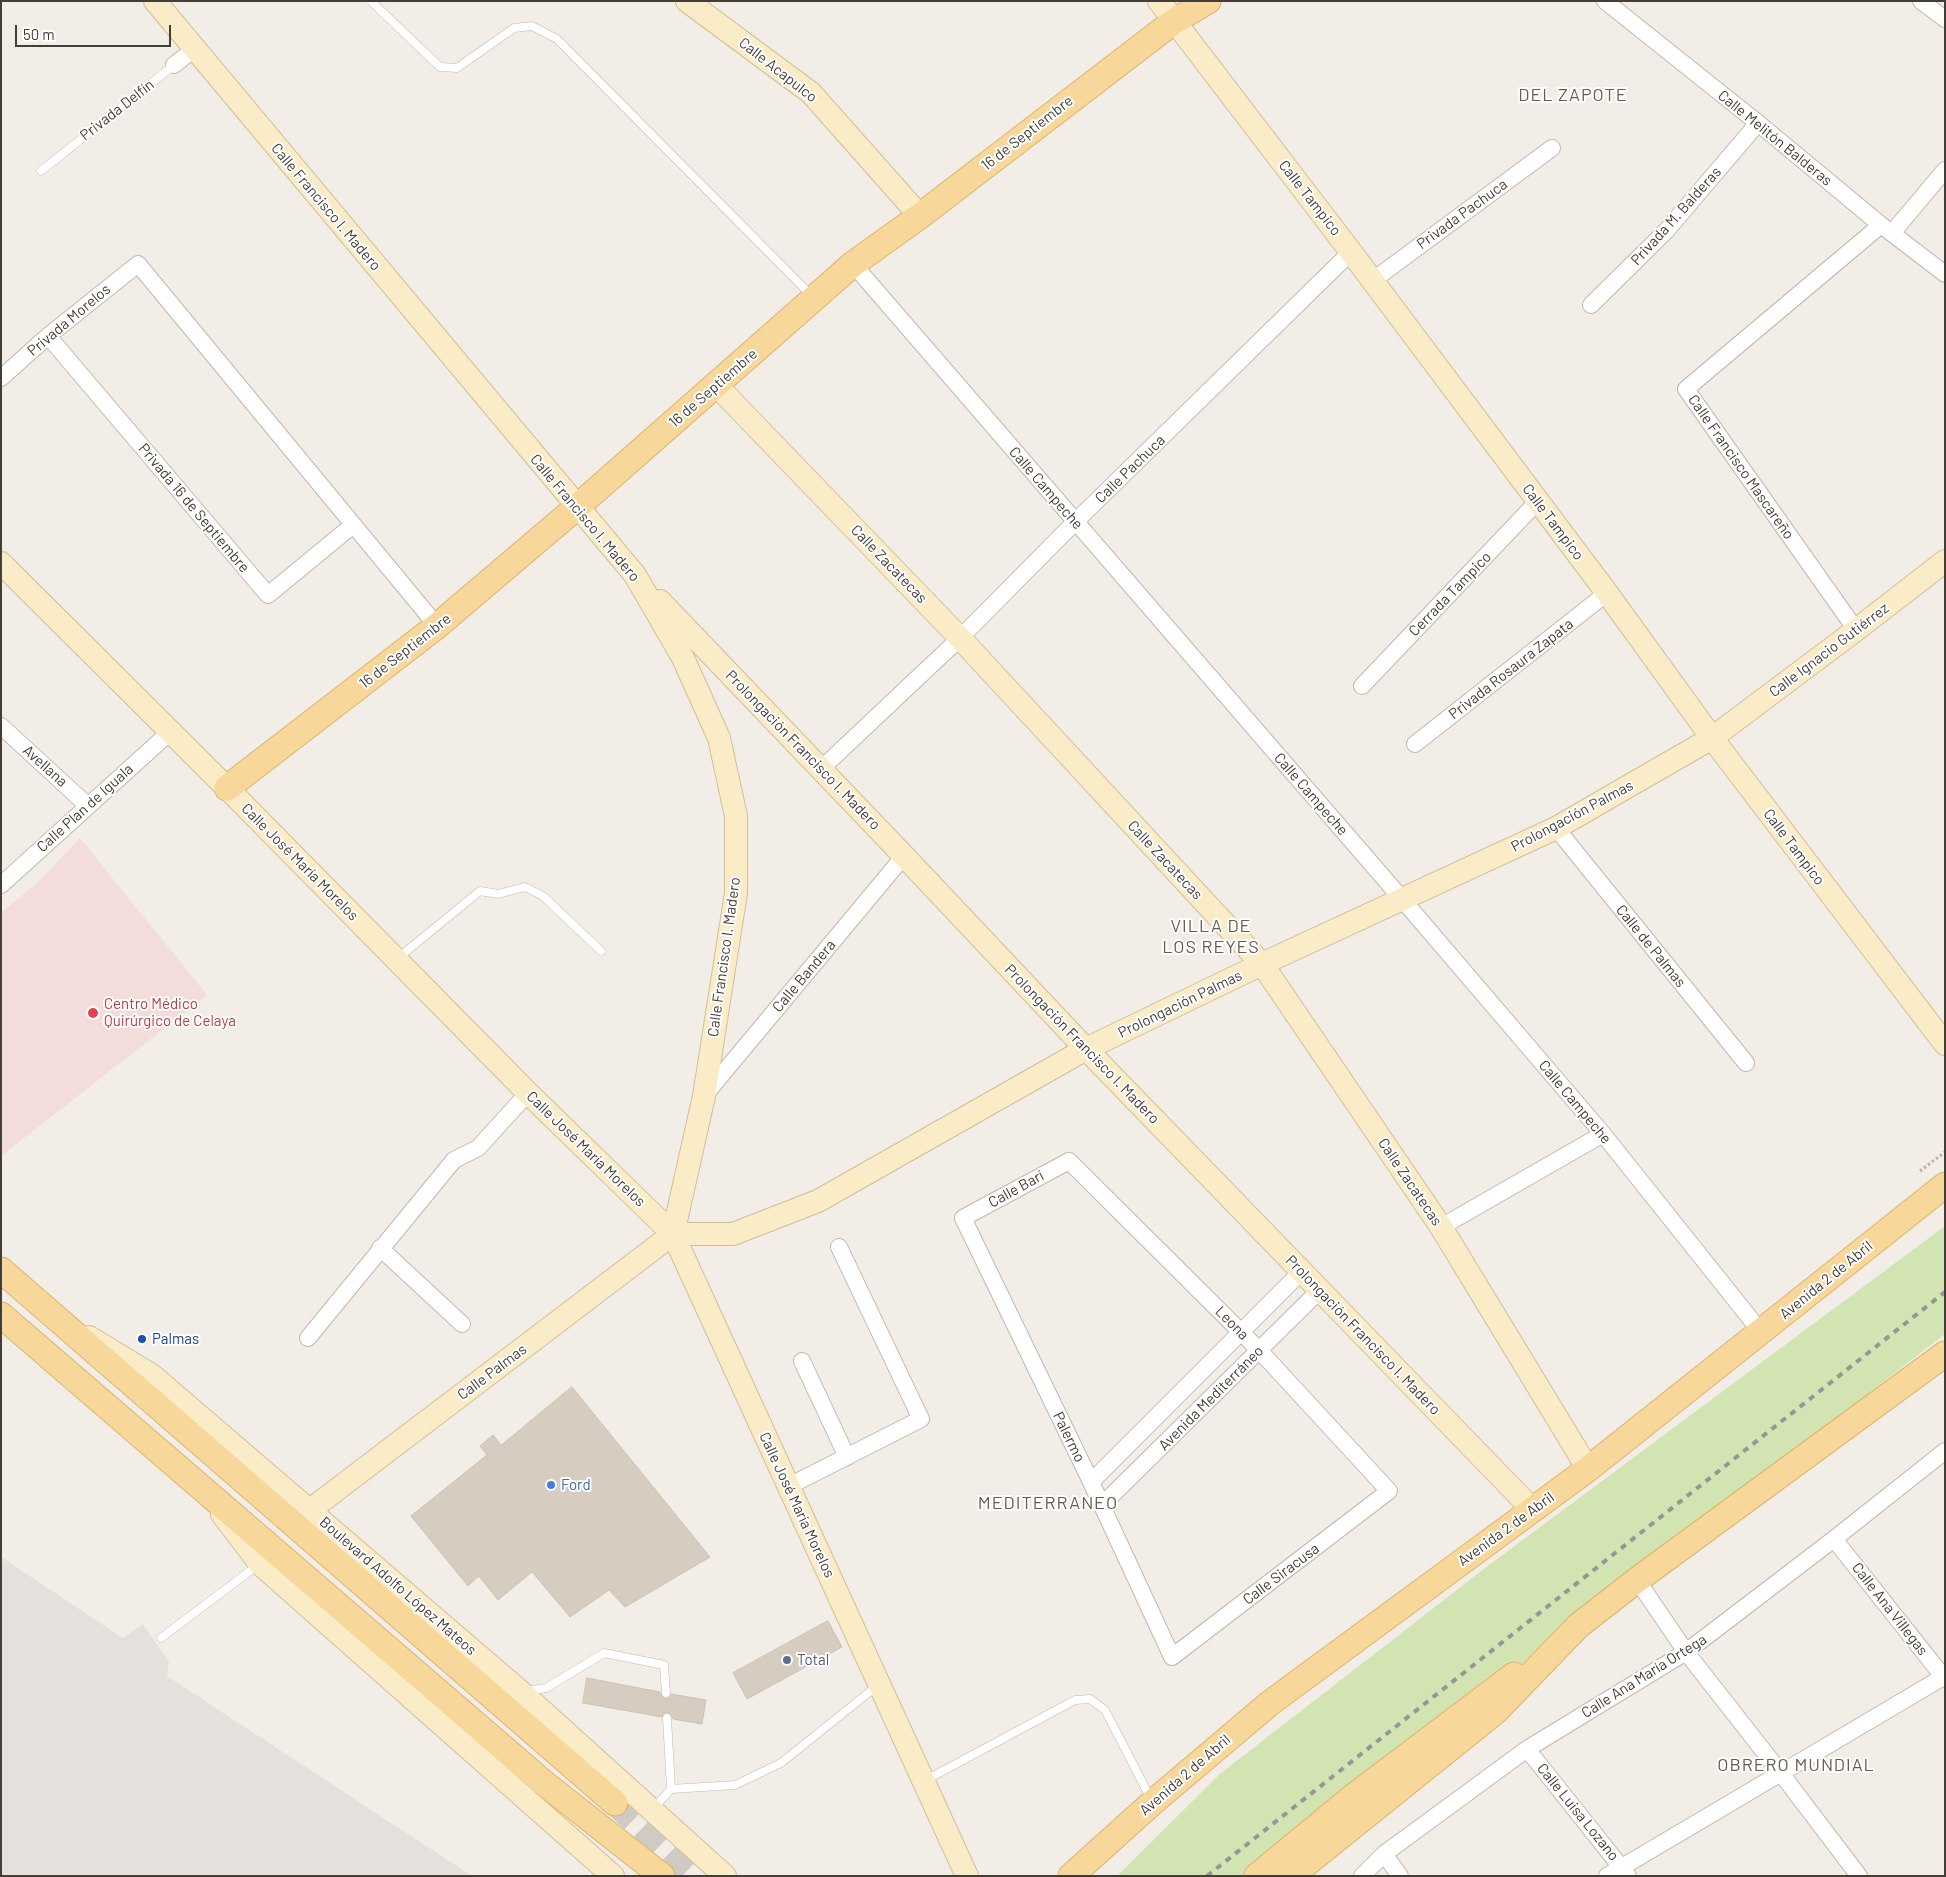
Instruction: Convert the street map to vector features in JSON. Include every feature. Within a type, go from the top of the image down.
[{"type":"main road","name":"Calle Francisco I. Madero","points":[[155,1],[194,50],[635,575],[683,658],[719,738],[736,816],[736,893],[704,1096],[673,1234]]},
{"type":"main road","name":"Calle Acapulco","points":[[687,1],[811,93],[920,216]]},
{"type":"main road","name":"Calle Tampico","points":[[1159,1],[1173,22],[1351,252],[1607,593],[1712,738],[1945,1044]]},
{"type":"main road","name":"16 de Septiembre","points":[[227,788],[438,626],[717,386],[853,264],[920,216],[1173,22],[1208,1]]},
{"type":"main road","name":"Calle Zacatecas","points":[[717,386],[960,638],[1262,964],[1441,1227],[1588,1469]]},
{"type":"main road","name":"Calle Ignacio Gutiérrez","points":[[1712,738],[1945,561]]},
{"type":"main road","name":"Calle José María Morelos","points":[[1,563],[227,788],[528,1093],[673,1234],[967,1876]]},
{"type":"main road","name":"Prolongación Francisco I. Madero","points":[[635,575],[1086,1049],[1532,1509]]},
{"type":"main road","name":"Prolongación Palmas","points":[[673,1234],[733,1234],[818,1201],[1086,1049],[1262,964],[1556,828],[1712,738]]},
{"type":"main road","name":"Avenida 2 de Abril","points":[[1071,1876],[1152,1802],[1270,1703],[1588,1469],[1945,1185]]},
{"type":"main road","name":"Calle Palmas","points":[[310,1510],[673,1234]]},
{"type":"main road","name":"Boulevard Adolfo López Mateos","points":[[1,1270],[614,1803]]},
{"type":"main road","points":[[1,1315],[544,1783],[662,1876]]},
{"type":"main road","name":"Boulevard Adolfo López Mateos","points":[[56,1317],[153,1376],[520,1691],[725,1876]]},
{"type":"main road","points":[[1257,1876],[1354,1796],[1637,1580],[1945,1354]]},
{"type":"main road","points":[[207,1493],[260,1564],[613,1876]]},
{"type":"main road","points":[[1291,1876],[1495,1712],[1578,1626]]},
{"type":"street","name":"Calle Melitón Balderas","points":[[1605,1],[1758,123],[1886,229],[1945,274]]},
{"type":"street","points":[[1921,1],[1945,19]]},
{"type":"street","name":"Privada Delfín","points":[[174,65],[194,50]]},
{"type":"street","name":"Privada M. Balderas","points":[[1591,305],[1666,231],[1758,123]]},
{"type":"street","name":"Privada Pachuca","points":[[1372,281],[1552,148]]},
{"type":"street","name":"Calle Francisco Mascareño","points":[[1856,630],[1686,388],[1886,229],[1945,170]]},
{"type":"street","name":"Calle Pachuca","points":[[821,769],[960,638],[1075,522],[1351,252]]},
{"type":"street","name":"Privada Morelos","points":[[1,378],[48,336],[138,264],[353,525]]},
{"type":"street","name":"Calle Campeche","points":[[853,264],[1603,1134],[1761,1332]]},
{"type":"street","name":"Privada 16 de Septiembre","points":[[48,336],[268,595],[353,525]]},
{"type":"street","name":"Cerrada Tampico","points":[[1362,686],[1538,501]]},
{"type":"street","points":[[353,525],[438,626]]},
{"type":"street","name":"Privada Rosaura Zapata","points":[[1415,744],[1607,593]]},
{"type":"street","name":"Avellana","points":[[1,726],[88,806]]},
{"type":"street","name":"Calle Plan de Iguala","points":[[1,885],[170,732]]},
{"type":"street","name":"Calle de Palmas","points":[[1556,828],[1746,1063]]},
{"type":"street","name":"Calle Bandera","points":[[704,1096],[904,856]]},
{"type":"street","points":[[308,1338],[454,1160],[478,1148],[528,1093]]},
{"type":"street","points":[[1441,1227],[1603,1134]]},
{"type":"street","name":"Calle Barí","points":[[963,1218],[1069,1160]]},
{"type":"street","name":"Leona","points":[[1069,1160],[1259,1350],[1389,1491]]},
{"type":"street","name":"Palermo","points":[[963,1218],[1102,1505],[1172,1657]]},
{"type":"street","points":[[789,1486],[921,1419],[839,1247]]},
{"type":"street","points":[[380,1248],[462,1324]]},
{"type":"street","name":"Avenida Mediterráneo","points":[[1091,1482],[1301,1272]]},
{"type":"street","name":"Avenida Mediterráneo","points":[[1102,1505],[1320,1291]]},
{"type":"street","points":[[802,1361],[847,1457]]},
{"type":"street","name":"Calle Ana María Ortega","points":[[1362,1876],[1384,1854],[1527,1749],[1686,1652],[1945,1451]]},
{"type":"street","name":"Calle Siracusa","points":[[1172,1657],[1389,1491]]},
{"type":"street","name":"Calle Ana Villegas","points":[[1834,1539],[1944,1677]]},
{"type":"street","points":[[1637,1580],[1686,1652],[1859,1876]]},
{"type":"street","points":[[1606,1876],[1625,1871],[1780,1772],[1944,1677]]},
{"type":"street","name":"Calle Luisa Lozano","points":[[1527,1749],[1625,1871]]},
{"type":"street","points":[[1384,1854],[1400,1876]]},
{"type":"lane","points":[[372,2],[440,67],[457,68],[514,28],[532,26],[557,39],[814,299]]},
{"type":"lane","name":"Privada Delfín","points":[[41,171],[174,65]]},
{"type":"lane","points":[[396,960],[480,891],[498,894],[525,887],[543,896],[601,951]]},
{"type":"lane","points":[[161,1638],[260,1564]]},
{"type":"lane","points":[[520,1691],[546,1688],[604,1653],[664,1665],[666,1693]]},
{"type":"lane","points":[[652,1810],[671,1789],[735,1785],[781,1763],[879,1684]]},
{"type":"lane","points":[[924,1781],[1075,1700],[1090,1699],[1105,1710],[1152,1802]]},
{"type":"lane","points":[[667,1718],[671,1789]]},
{"type":"path","points":[[1920,1171],[1945,1152]]},
{"type":"shaded area","name":"Centro Médico Quirúrgico de Celaya","points":[[80,838],[207,995],[1,1156],[1,913],[40,880]]},
{"type":"shaded area","points":[[1,1557],[123,1638],[143,1624],[169,1662],[167,1676],[472,1876],[1,1876]]},
{"type":"green space","points":[[1945,1226],[1945,1334],[1650,1562],[1501,1683],[1248,1876],[1117,1876],[1221,1773],[1489,1565]]},
{"type":"building","name":"Ford","points":[[572,1387],[710,1557],[625,1607],[609,1590],[570,1617],[532,1572],[498,1600],[479,1576],[468,1586],[411,1516],[487,1455],[480,1446],[493,1435],[501,1445]]},
{"type":"building","name":"Total","points":[[828,1621],[842,1647],[747,1699],[733,1673]]},
{"type":"building","points":[[587,1678],[660,1692],[662,1697],[666,1699],[671,1694],[706,1700],[702,1724],[673,1719],[667,1712],[662,1717],[583,1703]]},
{"type":"tunnel","points":[[615,1803],[691,1876]]},
{"type":"railway","points":[[1207,1876],[1945,1292]]},
{"type":"place","name":"Centro Médico Quirúrgico de Celaya","points":[[93,1013]]},
{"type":"place","name":"Palmas","points":[[142,1339]]},
{"type":"place","name":"Ford","points":[[551,1485]]},
{"type":"place","name":"Total","points":[[787,1660]]},
{"type":"district","name":"DEL ZAPOTE","points":[[1573,95]]},
{"type":"district","name":"VILLA DE LOS REYES","points":[[1211,936]]},
{"type":"district","name":"MEDITERRANEO","points":[[1048,1503]]},
{"type":"district","name":"OBRERO MUNDIAL","points":[[1796,1765]]}]
